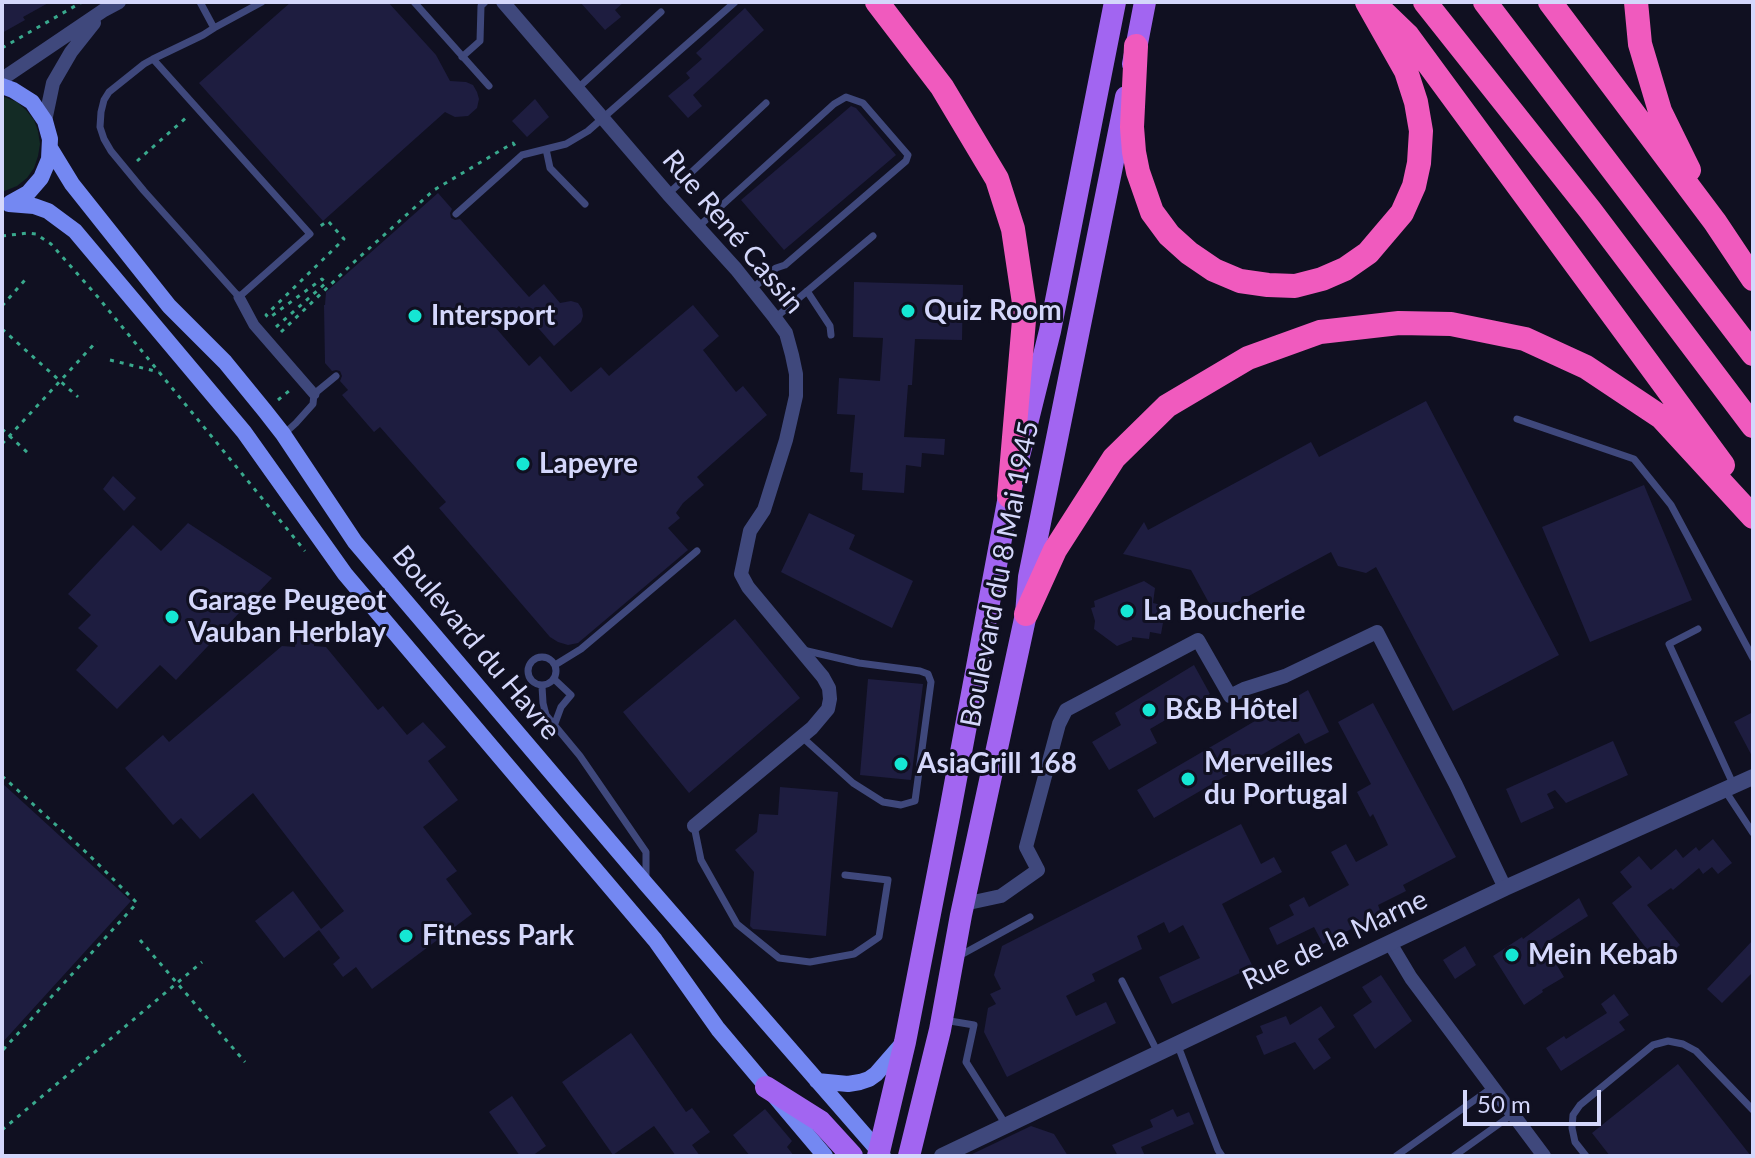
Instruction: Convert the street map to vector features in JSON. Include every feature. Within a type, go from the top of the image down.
[{"type":"highway","points":[[877,2],[942,87],[989,165],[997,179],[1013,229],[1024,320],[1009,496]]},
{"type":"highway","points":[[1136,46],[1132,127],[1134,152],[1152,212],[1169,235],[1214,270],[1240,281],[1295,286],[1345,269],[1368,253],[1402,213],[1414,186],[1421,131],[1416,102],[1406,71],[1370,2]]},
{"type":"highway","points":[[1370,2],[1408,36],[1753,506]]},
{"type":"highway","points":[[1425,2],[1590,210],[1753,426]]},
{"type":"highway","points":[[1485,2],[1753,354]]},
{"type":"highway","points":[[1550,2],[1715,222],[1753,279]]},
{"type":"highway","points":[[1636,2],[1640,44],[1660,111],[1715,222]]},
{"type":"highway","points":[[1027,603],[1055,550],[1114,458],[1167,406],[1248,358],[1320,332],[1399,323],[1451,324],[1525,339],[1586,367],[1661,417],[1753,517]]},
{"type":"main road","name":"Boulevard du 8 Mai 1945","points":[[880,1155],[905,1042],[1009,496],[1050,331],[1115,2]]},
{"type":"main road","name":"Boulevard du 8 Mai 1945","points":[[909,1156],[942,1019],[1145,2]]},
{"type":"main road","points":[[2,86],[32,102],[45,121],[50,148],[46,169],[35,186],[6,205]]},
{"type":"main road","name":"Boulevard du Havre","points":[[50,148],[72,184],[169,306],[225,362],[283,434],[355,542],[880,1155]]},
{"type":"main road","name":"Boulevard du Havre","points":[[6,205],[34,206],[48,211],[75,231],[244,432],[345,574],[655,940],[707,1015],[825,1156]]},
{"type":"main road","points":[[992,584],[1027,603]]},
{"type":"main road","points":[[817,1081],[848,1084],[869,1079],[905,1042]]},
{"type":"main road","points":[[766,1087],[820,1121],[852,1156]]},
{"type":"street","points":[[2,79],[119,2]]},
{"type":"street","name":"Rue René Cassin","points":[[503,2],[752,289],[786,333],[792,355],[796,396],[786,440],[764,510],[750,531],[741,574],[748,587],[823,677],[829,688],[828,709],[802,737],[694,826]]},
{"type":"street","points":[[45,121],[53,83],[71,52],[104,10]]},
{"type":"street","points":[[239,297],[254,325],[314,394]]},
{"type":"street","points":[[964,904],[1001,896],[1038,870],[1026,847],[1059,724],[1066,710],[1198,640],[1230,696],[1285,676],[1377,632],[1505,888]]},
{"type":"street","name":"Rue de la Marne","points":[[942,1156],[1505,888],[1753,777]]},
{"type":"street","points":[[1390,943],[1411,978],[1544,1156]]},
{"type":"lane","points":[[200,2],[214,28]]},
{"type":"lane","points":[[153,59],[310,234],[239,297],[127,170],[104,139],[100,127],[101,112],[109,92],[153,59],[262,2]]},
{"type":"lane","points":[[414,2],[489,86]]},
{"type":"lane","points":[[462,57],[480,41],[481,6],[485,2]]},
{"type":"lane","points":[[456,214],[522,155],[566,144],[588,131],[735,2]]},
{"type":"lane","points":[[578,88],[661,12]]},
{"type":"lane","points":[[698,227],[834,104],[846,97],[863,103],[908,155],[906,161],[785,265],[776,268],[752,289]]},
{"type":"lane","points":[[668,194],[766,103]]},
{"type":"lane","points":[[546,149],[550,168],[585,204]]},
{"type":"lane","points":[[775,318],[873,236]]},
{"type":"lane","points":[[807,291],[830,326],[831,335]]},
{"type":"lane","points":[[283,434],[313,404],[314,394],[336,376]]},
{"type":"lane","points":[[1517,419],[1634,459],[1671,505],[1753,658]]},
{"type":"lane","points":[[555,665],[581,649],[697,551]]},
{"type":"lane","points":[[1698,629],[1669,644],[1729,788],[1753,833]]},
{"type":"lane","points":[[801,650],[928,674],[931,682],[915,801],[901,805],[883,802],[853,783],[802,737]]},
{"type":"lane","points":[[546,657],[555,665],[556,675],[542,686],[534,683],[527,671],[530,663],[546,657]]},
{"type":"lane","points":[[554,679],[571,695],[561,707],[554,726]]},
{"type":"lane","points":[[542,686],[546,715],[580,756],[646,852],[646,884]]},
{"type":"lane","points":[[694,826],[701,860],[737,924],[779,958],[810,962],[854,954],[879,937],[888,880],[845,875]]},
{"type":"lane","points":[[953,959],[1030,917]]},
{"type":"lane","points":[[1122,981],[1158,1053]]},
{"type":"lane","points":[[942,1019],[974,1025],[966,1062],[1006,1125]]},
{"type":"lane","points":[[1586,1156],[1575,1142],[1573,1115],[1580,1105],[1653,1045],[1668,1041],[1696,1051],[1753,1110]]},
{"type":"lane","points":[[1177,1044],[1220,1153],[1207,1156]]},
{"type":"lane","points":[[1396,1156],[1493,1087]]},
{"type":"lane","points":[[1455,1156],[1513,1114]]},
{"type":"path","points":[[2,48],[82,2]]},
{"type":"path","points":[[127,170],[197,108]]},
{"type":"path","points":[[310,234],[328,221],[344,239],[266,315],[269,318],[322,279],[326,283],[276,327],[281,332],[434,190],[513,143],[522,155]]},
{"type":"path","points":[[2,236],[36,234],[51,244],[305,551]]},
{"type":"path","points":[[2,306],[25,280]]},
{"type":"path","points":[[2,329],[78,397]]},
{"type":"path","points":[[2,444],[97,341]]},
{"type":"path","points":[[110,360],[159,372]]},
{"type":"path","points":[[277,400],[301,380]]},
{"type":"path","points":[[2,429],[28,453]]},
{"type":"path","points":[[2,776],[137,903],[122,921],[114,924],[2,1051]]},
{"type":"path","points":[[140,940],[245,1062]]},
{"type":"path","points":[[2,1130],[202,962]]},
{"type":"green space","points":[[2,96],[17,102],[34,120],[40,144],[34,168],[27,178],[2,192]]},
{"type":"building","points":[[2,2],[50,2],[2,33]]},
{"type":"building","points":[[291,2],[388,2],[436,55],[450,81],[473,85],[479,99],[477,108],[468,116],[455,117],[445,112],[323,221],[199,83]]},
{"type":"building","points":[[580,2],[624,2],[615,10],[621,17],[605,30]]},
{"type":"building","points":[[745,8],[764,30],[693,95],[702,106],[688,118],[668,96],[690,78],[686,73],[702,59],[696,53]]},
{"type":"building","points":[[535,99],[549,117],[527,137],[512,121]]},
{"type":"building","points":[[851,106],[896,155],[784,250],[741,200]]},
{"type":"building","points":[[438,193],[452,209],[451,218],[460,219],[529,297],[544,284],[560,303],[571,301],[578,303],[582,309],[581,322],[554,346],[519,306],[495,327],[529,366],[540,356],[571,392],[601,367],[609,376],[693,305],[719,336],[703,350],[736,392],[743,386],[767,415],[697,477],[704,485],[683,503],[676,513],[680,518],[668,528],[688,550],[578,643],[568,645],[550,637],[439,508],[446,502],[380,427],[374,432],[342,395],[348,390],[340,381],[340,371],[332,371],[325,363],[326,292]]},
{"type":"building","points":[[854,282],[963,285],[962,340],[915,339],[904,437],[945,439],[944,455],[922,453],[921,467],[906,465],[904,493],[862,490],[863,473],[850,472],[855,415],[837,414],[839,378],[880,381],[883,338],[853,337]]},
{"type":"building","points":[[1426,401],[1559,655],[1453,711],[1376,567],[1366,573],[1338,566],[1331,552],[1215,614],[1191,570],[1123,554],[1144,522],[1148,530],[1311,442],[1319,457]]},
{"type":"building","points":[[113,476],[136,498],[124,511],[103,489]]},
{"type":"building","points":[[1644,485],[1692,600],[1590,642],[1542,527]]},
{"type":"building","points":[[809,513],[855,535],[849,549],[913,581],[892,628],[781,572]]},
{"type":"building","name":"Garage Peugeot Vauban Herblay","points":[[188,523],[272,578],[176,680],[160,665],[117,709],[76,670],[98,646],[78,628],[91,615],[68,594],[133,525],[161,551]]},
{"type":"building","points":[[1144,581],[1155,588],[1153,603],[1166,606],[1161,634],[1150,632],[1149,639],[1132,637],[1132,640],[1117,646],[1094,629],[1091,608],[1095,607],[1094,601]]},
{"type":"building","points":[[735,619],[800,698],[689,793],[623,712]]},
{"type":"building","points":[[296,633],[314,633],[314,646],[326,647],[378,710],[383,706],[407,735],[423,722],[446,747],[428,761],[458,800],[423,827],[457,871],[446,879],[472,914],[372,989],[356,967],[343,977],[333,964],[340,958],[319,930],[284,958],[255,921],[293,891],[321,929],[344,911],[253,793],[200,839],[181,818],[173,825],[125,768],[163,735],[169,742],[282,646],[295,647]]},
{"type":"building","points":[[1194,665],[1210,694],[1150,729],[1157,743],[1109,770],[1092,742],[1121,725],[1115,713]]},
{"type":"building","points":[[868,679],[923,684],[911,780],[860,775]]},
{"type":"building","points":[[1308,690],[1329,732],[1305,744],[1299,733],[1154,818],[1137,790]]},
{"type":"building","points":[[1373,703],[1456,857],[1403,885],[1406,891],[1378,905],[1381,913],[1323,944],[1314,927],[1277,945],[1269,928],[1294,915],[1289,905],[1304,897],[1309,907],[1349,885],[1331,852],[1346,844],[1356,862],[1388,845],[1373,814],[1370,817],[1357,792],[1371,784],[1338,722]]},
{"type":"building","points":[[1753,712],[1753,758],[1734,722]]},
{"type":"building","points":[[1613,741],[1628,775],[1566,803],[1555,790],[1547,794],[1554,808],[1521,823],[1506,789]]},
{"type":"building","points":[[2,783],[131,901],[2,1043]]},
{"type":"building","points":[[780,787],[838,792],[826,936],[753,929],[750,926],[754,872],[735,850],[757,832],[759,814],[778,815]]},
{"type":"building","points":[[1241,824],[1261,864],[1274,857],[1282,872],[1222,904],[1253,967],[1172,1004],[1159,977],[1200,958],[1183,925],[1169,933],[1164,922],[1137,936],[1142,949],[1092,974],[1095,981],[1066,996],[1076,1016],[1106,1002],[1116,1023],[1007,1077],[984,1032],[988,1008],[996,1004],[990,994],[1001,989],[994,975],[1002,946]]},
{"type":"building","points":[[1713,839],[1732,863],[1718,874],[1712,867],[1703,874],[1699,868],[1673,890],[1671,888],[1647,905],[1680,945],[1658,964],[1612,903],[1632,887],[1620,872],[1639,856],[1651,870],[1676,849],[1683,858],[1696,847],[1699,851]]},
{"type":"building","points":[[1579,898],[1588,916],[1544,944],[1564,977],[1524,1005],[1493,956],[1523,939]]},
{"type":"building","points":[[1753,940],[1753,972],[1722,1003],[1707,989]]},
{"type":"building","points":[[1465,946],[1476,965],[1455,979],[1443,960]]},
{"type":"building","points":[[1381,975],[1412,1021],[1375,1049],[1353,1015],[1372,1002],[1362,987]]},
{"type":"building","points":[[1614,994],[1629,1015],[1619,1022],[1625,1030],[1561,1071],[1546,1048],[1607,1013],[1601,1004]]},
{"type":"building","points":[[1321,1006],[1335,1027],[1318,1039],[1331,1058],[1314,1070],[1295,1042],[1264,1055],[1256,1036],[1263,1033],[1260,1026],[1286,1016],[1290,1025]]},
{"type":"building","points":[[631,1033],[686,1112],[692,1108],[710,1132],[692,1145],[700,1156],[676,1156],[654,1126],[613,1155],[562,1082]]},
{"type":"building","points":[[1678,1064],[1751,1156],[1610,1156],[1592,1133]]},
{"type":"building","points":[[512,1096],[546,1146],[532,1156],[520,1156],[489,1112]]},
{"type":"building","points":[[765,1109],[792,1141],[787,1147],[794,1156],[750,1156],[733,1135]]},
{"type":"building","points":[[1173,1109],[1177,1117],[1189,1112],[1194,1124],[1141,1147],[1145,1156],[1118,1156],[1112,1145],[1153,1127],[1150,1120]]},
{"type":"building","points":[[1031,1126],[1054,1134],[1068,1156],[968,1156]]},
{"type":"place","name":"Quiz Room","points":[[908,311]]},
{"type":"place","name":"Intersport","points":[[415,316]]},
{"type":"place","name":"Lapeyre","points":[[523,464]]},
{"type":"place","name":"La Boucherie","points":[[1127,611]]},
{"type":"place","name":"Garage Peugeot Vauban Herblay","points":[[172,617]]},
{"type":"place","name":"B&B Hôtel","points":[[1149,710]]},
{"type":"place","name":"AsiaGrill 168","points":[[901,764]]},
{"type":"place","name":"Merveilles du Portugal","points":[[1188,779]]},
{"type":"place","name":"Fitness Park","points":[[406,936]]},
{"type":"place","name":"Mein Kebab","points":[[1512,955]]}]
